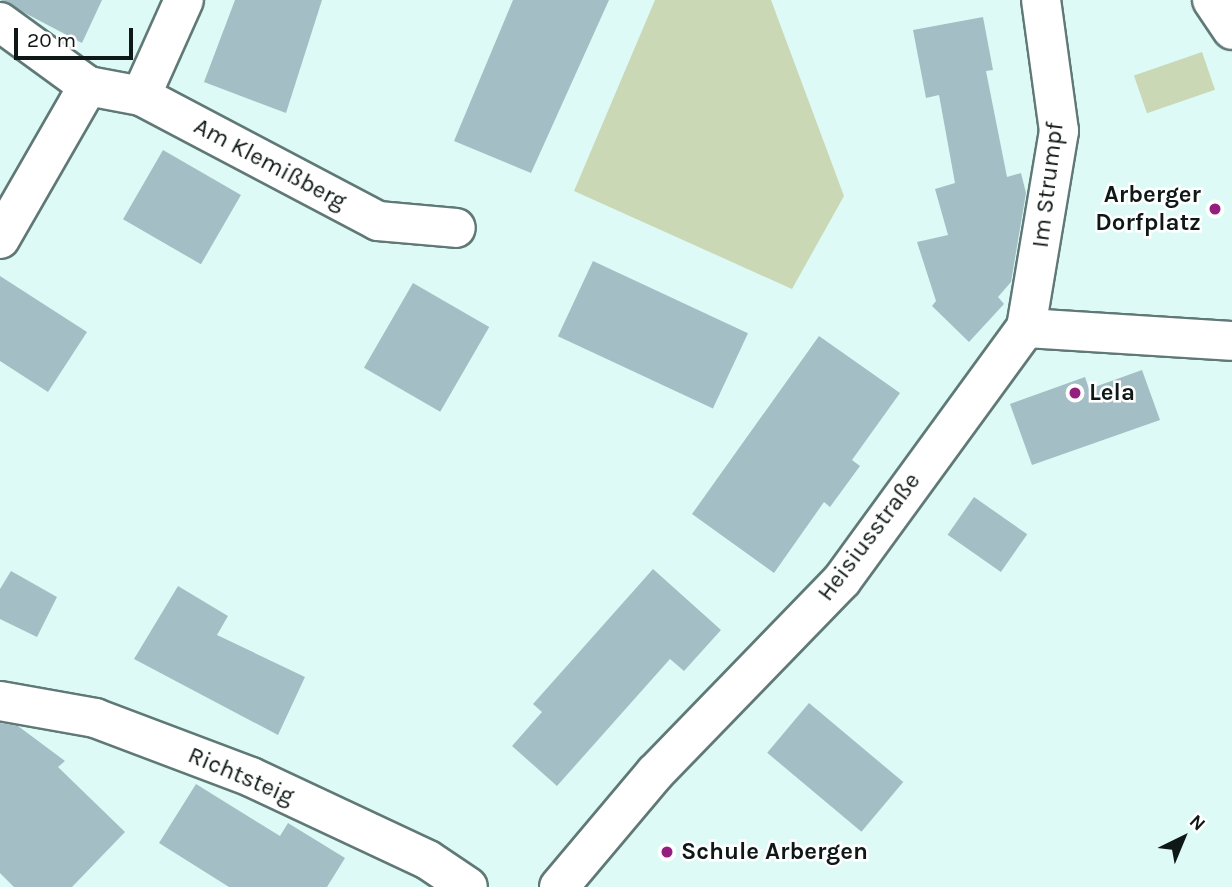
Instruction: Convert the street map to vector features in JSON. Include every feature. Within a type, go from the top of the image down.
[{"type":"street","points":[[141,96],[184,0]]},
{"type":"street","name":"Im Strumpf","points":[[1026,328],[1059,131],[1041,0]]},
{"type":"street","points":[[1212,0],[1232,30]]},
{"type":"street","name":"Am Klemißberg","points":[[0,22],[88,86],[141,96],[378,221],[456,228]]},
{"type":"street","points":[[0,239],[88,86]]},
{"type":"street","points":[[1026,328],[1232,341]]},
{"type":"street","name":"Heisiusstraße","points":[[559,887],[656,772],[842,580],[1026,328]]},
{"type":"street","name":"Richtsteig","points":[[0,701],[95,718],[251,777],[428,860],[468,887]]},
{"type":"green space","points":[[655,0],[771,0],[844,196],[792,289],[574,191]]},
{"type":"green space","points":[[1202,52],[1215,90],[1147,113],[1134,75]]},
{"type":"building","points":[[0,0],[102,0],[82,43]]},
{"type":"building","points":[[235,0],[322,0],[286,113],[204,82]]},
{"type":"building","points":[[513,0],[609,0],[531,173],[454,141]]},
{"type":"building","points":[[983,17],[993,70],[986,71],[1007,177],[1021,173],[1026,193],[1011,282],[998,297],[1004,304],[969,342],[932,306],[936,301],[917,242],[948,235],[935,189],[955,183],[939,95],[926,98],[913,30]]},
{"type":"building","points":[[163,150],[241,195],[201,264],[123,219]]},
{"type":"building","points":[[593,261],[748,333],[713,408],[558,336]]},
{"type":"building","points":[[0,276],[87,332],[48,392],[0,361]]},
{"type":"building","points":[[413,283],[489,327],[440,412],[364,368]]},
{"type":"building","points":[[819,336],[900,393],[852,460],[860,466],[830,507],[824,502],[774,573],[692,514]]},
{"type":"building","points":[[1142,370],[1160,420],[1032,465],[1010,404],[1085,377],[1089,389]]},
{"type":"building","points":[[974,497],[1027,534],[1001,572],[948,535]]},
{"type":"building","points":[[653,569],[721,630],[684,671],[670,659],[557,786],[512,746],[542,712],[533,704]]},
{"type":"building","points":[[11,571],[57,597],[37,637],[0,619],[0,589]]},
{"type":"building","points":[[178,586],[228,616],[217,635],[305,677],[278,735],[134,659]]},
{"type":"building","points":[[809,703],[903,782],[861,832],[767,753]]},
{"type":"building","points":[[0,723],[18,726],[65,761],[58,767],[125,832],[72,887],[14,887],[0,873]]},
{"type":"building","points":[[196,784],[280,836],[288,823],[345,858],[327,887],[229,887],[159,843]]},
{"type":"place","name":"Arberger Dorfplatz","points":[[1215,209]]},
{"type":"place","name":"Lela","points":[[1075,393]]},
{"type":"place","name":"Schule Arbergen","points":[[667,852]]}]
